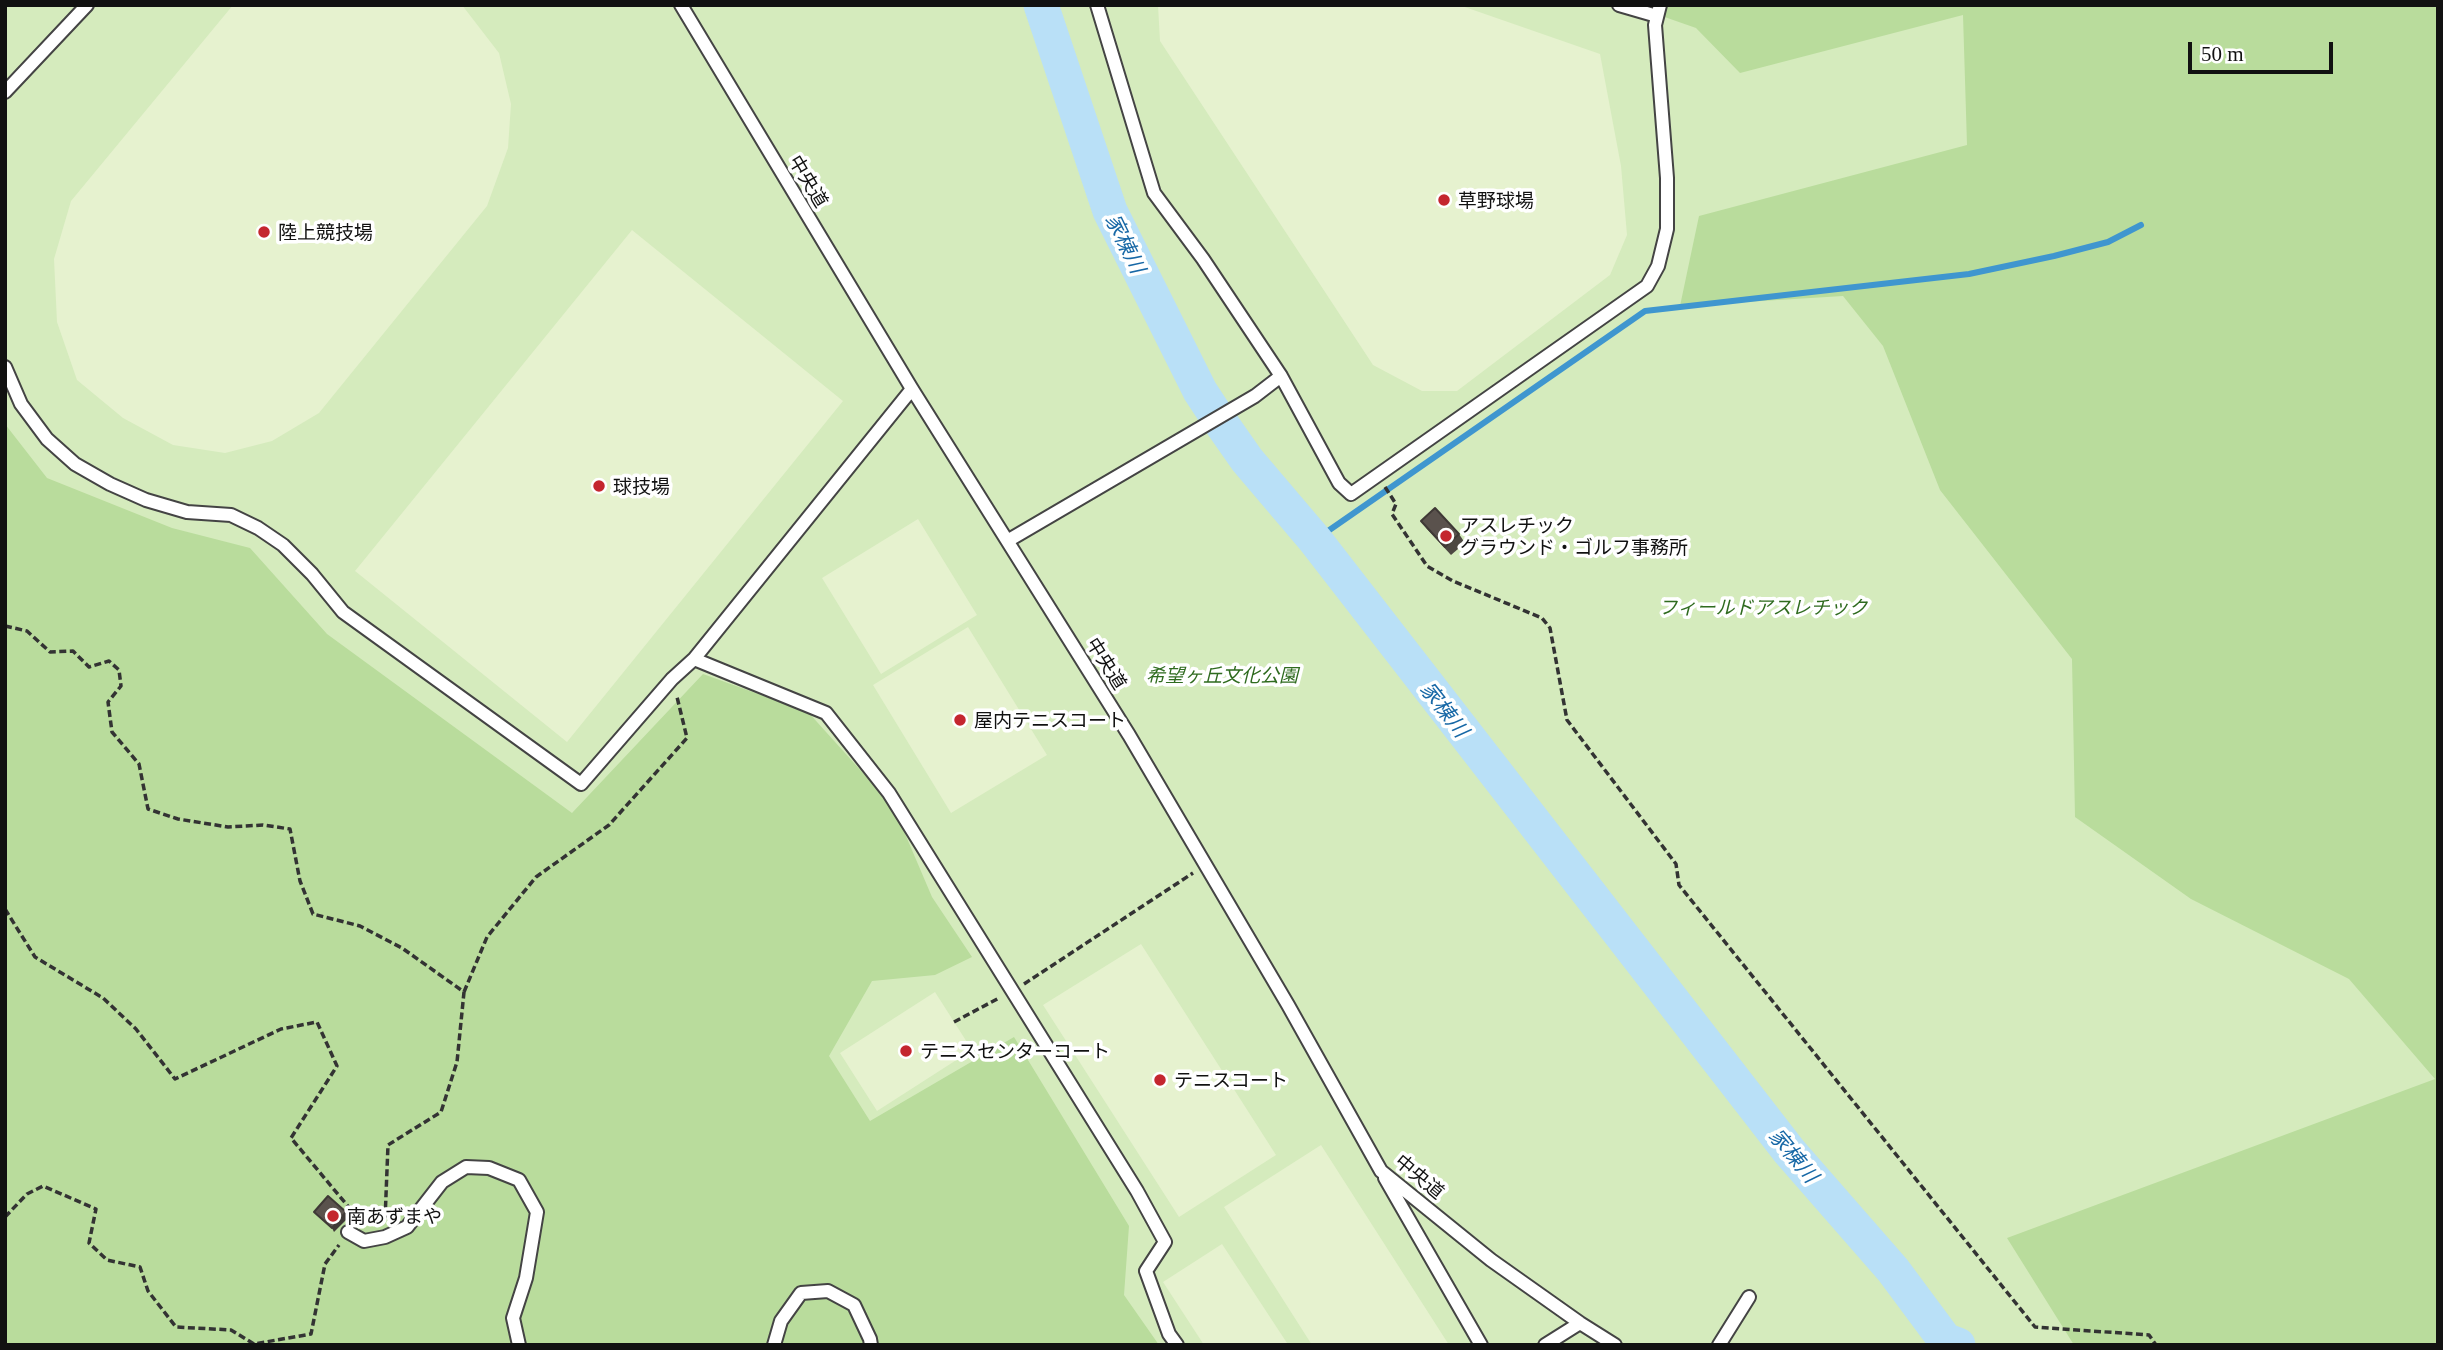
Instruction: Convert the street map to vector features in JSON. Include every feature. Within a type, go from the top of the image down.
[{"type":"lane","points":[[5,92],[87,5]]},
{"type":"lane","name":"中央道","points":[[681,5],[912,389],[1129,735],[1381,1171],[1491,1260],[1615,1345]]},
{"type":"lane","points":[[1097,5],[1154,193],[1203,259],[1281,376],[1339,483],[1351,494],[1647,286],[1658,266],[1667,229],[1667,178],[1655,25],[1659,11],[1619,5]]},
{"type":"lane","points":[[5,367],[21,404],[47,439],[75,464],[146,500],[187,512],[231,515],[258,528],[284,545],[343,612],[581,784],[672,679],[694,659],[912,389]]},
{"type":"lane","points":[[1009,540],[1255,396],[1281,376]]},
{"type":"lane","points":[[694,659],[826,713],[889,793],[1014,990],[1137,1191],[1165,1242],[1146,1271],[1169,1334],[1177,1345]]},
{"type":"lane","points":[[348,1232],[364,1241],[385,1237],[407,1227],[442,1182],[466,1167],[489,1168],[519,1180],[537,1212],[526,1278],[513,1318],[519,1345]]},
{"type":"lane","points":[[1381,1171],[1481,1345]]},
{"type":"lane","points":[[774,1345],[781,1321],[801,1293],[828,1291],[854,1305],[871,1345]]},
{"type":"lane","points":[[1719,1345],[1749,1297]]},
{"type":"lane","points":[[1545,1345],[1580,1323]]},
{"type":"path","points":[[1378,476],[1396,504],[1392,514],[1427,566],[1542,618],[1550,628],[1567,720],[1676,864],[1679,885],[2035,1327],[2149,1335],[2156,1345]]},
{"type":"path","points":[[5,626],[27,631],[50,652],[73,651],[89,667],[109,661],[119,670],[121,685],[108,702],[112,732],[138,764],[148,809],[178,819],[228,827],[263,825],[290,829],[300,881],[313,914],[360,926],[402,948],[464,992]]},
{"type":"path","points":[[385,1237],[388,1145],[441,1112],[457,1062],[464,992],[487,937],[536,877],[609,825],[687,738],[672,679]]},
{"type":"path","points":[[954,1022],[1014,990],[1206,865]]},
{"type":"path","points":[[5,909],[35,957],[103,998],[136,1029],[175,1079],[281,1029],[317,1022],[337,1066],[291,1138],[357,1217],[325,1264],[311,1334],[254,1344],[231,1330],[176,1327],[148,1291],[141,1267],[107,1260],[89,1243],[96,1209],[43,1186],[27,1194],[5,1217]]},
{"type":"green space","name":"希望ヶ丘文化公園","points":[[5,5],[2438,5],[2438,1345],[5,1345]]},
{"type":"green space","name":"陸上競技場","points":[[233,5],[462,5],[499,53],[511,104],[508,148],[487,206],[319,413],[272,441],[225,453],[173,445],[123,418],[77,380],[57,322],[54,259],[71,201]]},
{"type":"green space","name":"草野球場","points":[[1158,5],[1459,5],[1600,54],[1621,166],[1627,235],[1610,275],[1457,391],[1422,391],[1373,365],[1160,41]]},
{"type":"green space","points":[[1607,5],[2438,5],[2438,1345],[2074,1345],[2007,1238],[2435,1079],[2349,979],[2191,899],[2075,817],[2072,659],[1940,490],[1883,346],[1843,296],[1680,306],[1699,216],[1967,145],[1963,15],[1740,73],[1696,28],[1636,7]]},
{"type":"green space","name":"球技場","points":[[632,230],[843,401],[567,742],[355,571]]},
{"type":"green space","points":[[5,424],[47,478],[172,528],[250,548],[327,634],[572,813],[703,674],[808,712],[881,793],[903,829],[932,897],[972,957],[935,975],[872,981],[829,1056],[870,1121],[1014,1037],[1129,1226],[1124,1295],[1159,1345],[5,1345]]},
{"type":"green space","points":[[918,519],[977,615],[881,674],[822,578]]},
{"type":"green space","name":"屋内テニスコート","points":[[968,627],[1047,755],[951,813],[873,685]]},
{"type":"green space","name":"テニスコート","points":[[1141,944],[1276,1155],[1179,1217],[1043,1005]]},
{"type":"green space","name":"テニスセンターコート","points":[[935,992],[972,1050],[877,1111],[840,1053]]},
{"type":"green space","points":[[1321,1145],[1449,1345],[1312,1345],[1224,1207]]},
{"type":"green space","points":[[1222,1244],[1287,1343],[1285,1345],[1204,1345],[1163,1282]]},
{"type":"building","name":"アスレチック グラウンド・ゴルフ事務所","points":[[1435,508],[1459,534],[1445,547],[1421,521]]},
{"type":"building","name":"南あずまや","points":[[328,1196],[346,1212],[332,1228],[314,1212]]},
{"type":"waterway","name":"家棟川","points":[[1041,5],[1110,211],[1200,391],[1219,420],[1247,460],[1315,540],[1789,1151],[1893,1270],[1945,1340],[1958,1345]]},
{"type":"waterway","points":[[1315,540],[1645,311],[1969,274],[2108,242],[2141,225]]},
{"type":"place","name":"草野球場","points":[[1444,200]]},
{"type":"place","name":"陸上競技場","points":[[264,232]]},
{"type":"place","name":"球技場","points":[[599,486]]},
{"type":"place","name":"アスレチック グラウンド・ゴルフ事務所","points":[[1446,536]]},
{"type":"place","name":"屋内テニスコート","points":[[960,720]]},
{"type":"place","name":"テニスセンターコート","points":[[906,1051]]},
{"type":"place","name":"テニスコート","points":[[1160,1080]]},
{"type":"place","name":"南あずまや","points":[[333,1216]]},
{"type":"park label","name":"フィールドアスレチック","points":[[1763,607]]}]
